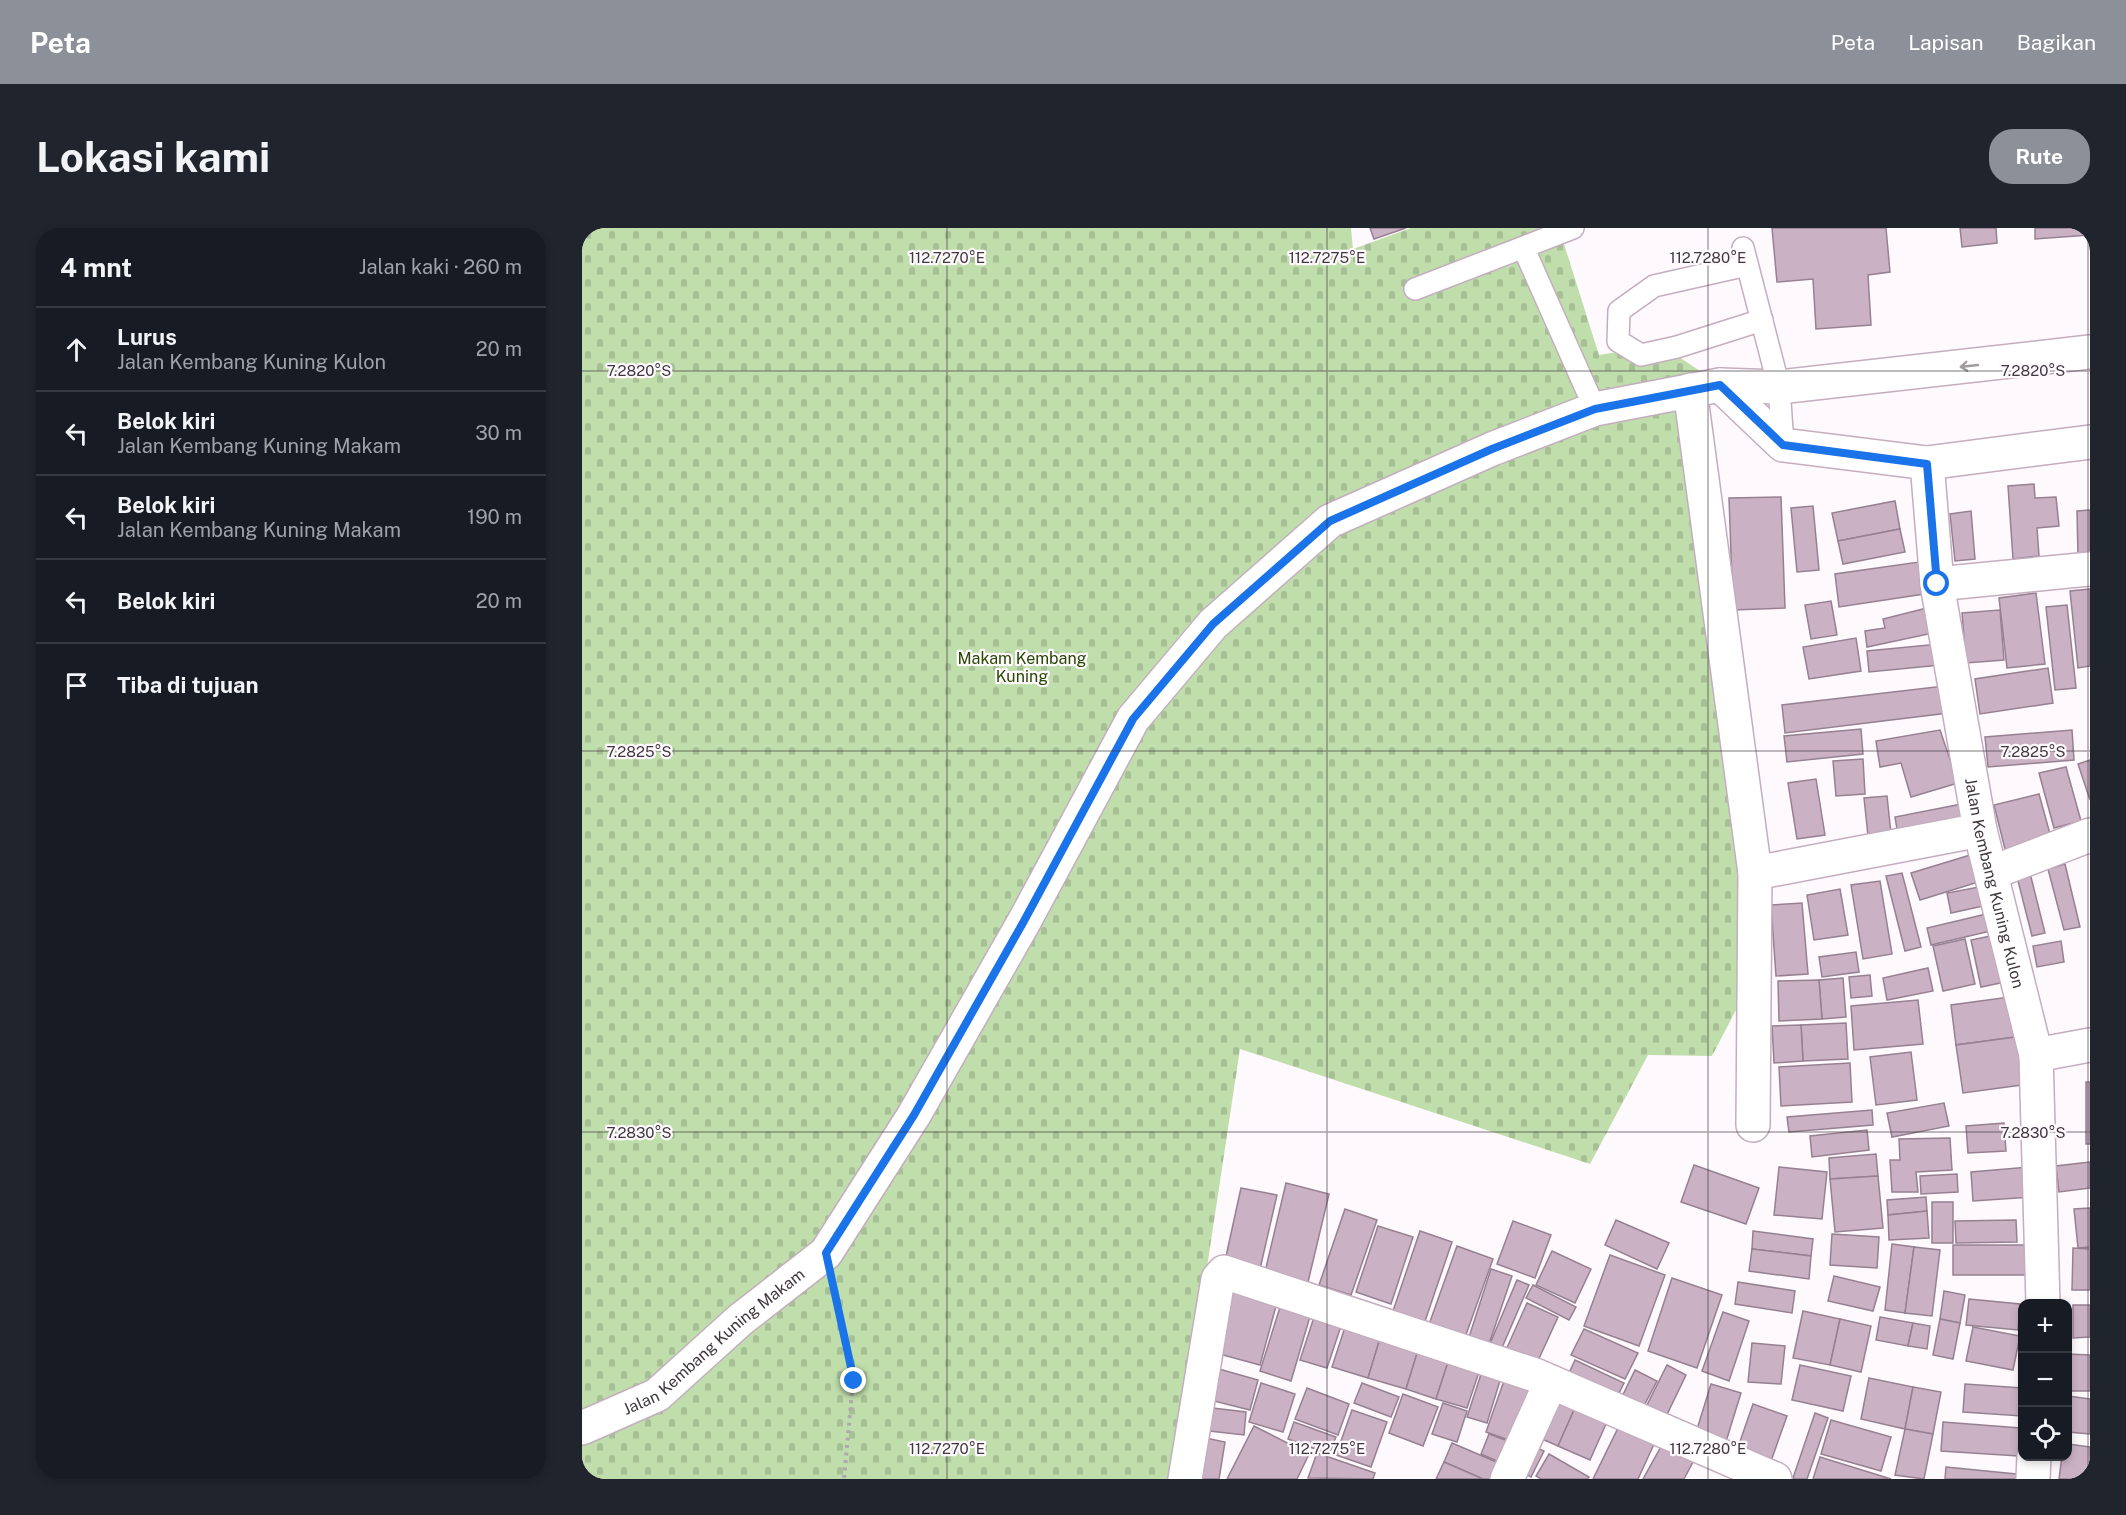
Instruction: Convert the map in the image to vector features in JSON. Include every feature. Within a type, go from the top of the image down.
[{"type":"street","name":"Jalan Kembang Kuning Makam","points":[[582,1428],[657,1395],[740,1320],[826,1253],[914,1115],[1024,921],[1133,719],[1213,624],[1330,521],[1492,449],[1595,409],[1705,387],[1779,387],[2090,352]]},
{"type":"street","points":[[1705,387],[1783,445],[1927,464],[2090,441]]},
{"type":"street","points":[[1705,387],[1755,873],[1753,1125]]},
{"type":"street","name":"Jalan Kembang Kuning Kulon","points":[[1927,464],[1937,584],[1980,830],[2036,1054],[2043,1299]]},
{"type":"street","points":[[1937,584],[2090,569]]},
{"type":"street","points":[[1755,873],[1980,830]]},
{"type":"street","points":[[1990,873],[2090,835]]},
{"type":"street","points":[[2036,1054],[2090,1045]]},
{"type":"street","points":[[1185,1479],[1218,1279],[1224,1272],[1551,1382],[1775,1479]]},
{"type":"street","points":[[1507,1479],[1551,1382]]},
{"type":"street","points":[[2033,1479],[2034,1461]]},
{"type":"lane","points":[[1415,289],[1524,249],[1573,228]]},
{"type":"lane","points":[[1524,249],[1595,409]]},
{"type":"lane","points":[[1762,320],[1677,347],[1641,354],[1618,341],[1619,311],[1654,286],[1745,256],[1762,320],[1779,387],[1783,445]]},
{"type":"path","points":[[826,1253],[854,1381],[844,1479]]},
{"type":"green space","name":"Makam Kembang Kuning","points":[[582,228],[1351,228],[1353,249],[1411,228],[1559,228],[1599,355],[1661,345],[1700,371],[1705,445],[1737,665],[1747,989],[1712,1056],[1648,1055],[1590,1164],[1240,1049],[1175,1479],[582,1479]]},
{"type":"building","points":[[1370,228],[1406,228],[1374,239]]},
{"type":"building","points":[[1772,228],[1886,228],[1890,272],[1868,275],[1871,325],[1816,329],[1813,279],[1777,282]]},
{"type":"building","points":[[1960,228],[1996,228],[1997,243],[1962,247]]},
{"type":"building","points":[[2035,228],[2090,228],[2090,235],[2035,239]]},
{"type":"building","points":[[2034,484],[2035,498],[2056,497],[2059,526],[2037,528],[2039,556],[2013,559],[2008,486]]},
{"type":"building","points":[[1781,497],[1785,608],[1733,610],[1729,498]]},
{"type":"building","points":[[1895,501],[1900,529],[1838,541],[1832,513]]},
{"type":"building","points":[[1813,506],[1819,570],[1797,572],[1791,508]]},
{"type":"building","points":[[2090,510],[2090,556],[2078,556],[2077,511]]},
{"type":"building","points":[[1971,511],[1975,559],[1955,561],[1950,514]]},
{"type":"building","points":[[1900,529],[1905,552],[1843,564],[1838,541]]},
{"type":"building","points":[[1919,562],[1924,594],[1839,607],[1835,574]]},
{"type":"building","points":[[2090,589],[2090,666],[2078,668],[2070,591]]},
{"type":"building","points":[[2036,593],[2045,664],[2007,668],[1999,598]]},
{"type":"building","points":[[1831,601],[1837,635],[1811,639],[1805,605]]},
{"type":"building","points":[[2067,605],[2076,688],[2055,690],[2046,607]]},
{"type":"building","points":[[1927,608],[1933,633],[1867,647],[1865,631],[1885,628],[1883,619]]},
{"type":"building","points":[[2000,610],[2004,660],[1966,663],[1962,613]]},
{"type":"building","points":[[1856,638],[1861,671],[1809,679],[1803,647]]},
{"type":"building","points":[[1939,644],[1940,665],[1869,672],[1867,651]]},
{"type":"building","points":[[2048,668],[2053,703],[1980,714],[1975,679]]},
{"type":"building","points":[[1944,686],[1948,713],[1785,733],[1782,705]]},
{"type":"building","points":[[1861,729],[1863,754],[1787,762],[1784,736]]},
{"type":"building","points":[[1940,730],[1958,783],[1911,797],[1901,763],[1880,767],[1876,741]]},
{"type":"building","points":[[2072,730],[2074,760],[1988,767],[1985,737]]},
{"type":"building","points":[[1863,759],[1865,794],[1836,796],[1833,761]]},
{"type":"building","points":[[2090,760],[2090,800],[2078,764]]},
{"type":"building","points":[[2066,767],[2081,821],[2054,828],[2039,773]]},
{"type":"building","points":[[1816,779],[1825,835],[1797,839],[1788,783]]},
{"type":"building","points":[[2039,794],[2053,845],[2007,857],[1994,805]]},
{"type":"building","points":[[1887,796],[1892,843],[1869,845],[1864,798]]},
{"type":"building","points":[[1967,803],[1972,828],[1899,841],[1895,817]]},
{"type":"building","points":[[1980,852],[1988,879],[1920,900],[1911,873]]},
{"type":"building","points":[[2065,864],[2080,927],[2064,930],[2048,869]]},
{"type":"building","points":[[2029,869],[2045,933],[2032,936],[2016,873]]},
{"type":"building","points":[[1902,873],[1921,947],[1905,951],[1886,876]]},
{"type":"building","points":[[1880,881],[1892,954],[1863,959],[1851,885]]},
{"type":"building","points":[[1984,886],[1988,905],[1951,913],[1947,893]]},
{"type":"building","points":[[1840,889],[1848,935],[1814,940],[1807,895]]},
{"type":"building","points":[[1802,903],[1808,974],[1776,976],[1771,905]]},
{"type":"building","points":[[1995,912],[1999,929],[1931,945],[1927,928]]},
{"type":"building","points":[[2000,934],[2010,981],[1981,987],[1971,940]]},
{"type":"building","points":[[1965,939],[1975,984],[1943,991],[1933,946]]},
{"type":"building","points":[[2061,941],[2064,962],[2037,967],[2033,946]]},
{"type":"building","points":[[1856,952],[1859,972],[1822,977],[1819,957]]},
{"type":"building","points":[[1928,968],[1933,991],[1887,1000],[1883,978]]},
{"type":"building","points":[[1870,975],[1872,996],[1851,998],[1849,977]]},
{"type":"building","points":[[1843,978],[1846,1017],[1822,1019],[1819,980]]},
{"type":"building","points":[[1819,980],[1822,1019],[1779,1021],[1778,981]]},
{"type":"building","points":[[2017,996],[2023,1036],[1956,1045],[1951,1005]]},
{"type":"building","points":[[1918,1000],[1923,1044],[1854,1050],[1851,1006]]},
{"type":"building","points":[[1846,1023],[1848,1059],[1803,1061],[1801,1025]]},
{"type":"building","points":[[1801,1025],[1803,1061],[1774,1063],[1772,1026]]},
{"type":"building","points":[[2023,1036],[2029,1084],[1963,1093],[1956,1045]]},
{"type":"building","points":[[1911,1052],[1917,1100],[1876,1105],[1870,1057]]},
{"type":"building","points":[[1850,1063],[1852,1102],[1781,1106],[1779,1067]]},
{"type":"building","points":[[2086,1082],[2090,1082],[2090,1144],[2086,1144]]},
{"type":"building","points":[[1944,1103],[1949,1126],[1892,1137],[1887,1113]]},
{"type":"building","points":[[1872,1110],[1873,1125],[1789,1132],[1787,1117]]},
{"type":"building","points":[[2004,1123],[2006,1151],[1968,1153],[1966,1126]]},
{"type":"building","points":[[1867,1130],[1869,1150],[1812,1157],[1810,1136]]},
{"type":"building","points":[[1950,1138],[1952,1170],[1916,1172],[1918,1192],[1892,1192],[1890,1160],[1900,1160],[1899,1139]]},
{"type":"building","points":[[1876,1154],[1878,1176],[1830,1179],[1829,1158]]},
{"type":"building","points":[[2090,1162],[2090,1188],[2059,1192],[2056,1166]]},
{"type":"building","points":[[1694,1165],[1759,1188],[1746,1224],[1681,1202]]},
{"type":"building","points":[[1779,1167],[1827,1172],[1822,1219],[1774,1215]]},
{"type":"building","points":[[2029,1167],[2032,1197],[1973,1201],[1971,1172]]},
{"type":"building","points":[[1957,1174],[1958,1192],[1921,1194],[1920,1176]]},
{"type":"building","points":[[1878,1176],[1883,1228],[1835,1232],[1830,1179]]},
{"type":"building","points":[[1286,1183],[1329,1194],[1308,1282],[1265,1272]]},
{"type":"building","points":[[1241,1188],[1277,1195],[1260,1269],[1225,1261]]},
{"type":"building","points":[[1926,1197],[1927,1211],[1888,1215],[1887,1200]]},
{"type":"building","points":[[1932,1202],[1953,1202],[1953,1243],[1932,1243]]},
{"type":"building","points":[[2090,1208],[2090,1247],[2078,1248],[2074,1209]]},
{"type":"building","points":[[1345,1209],[1377,1220],[1351,1295],[1319,1285]]},
{"type":"building","points":[[1927,1211],[1929,1238],[1889,1240],[1888,1215]]},
{"type":"building","points":[[1616,1220],[1669,1243],[1657,1269],[1605,1245]]},
{"type":"building","points":[[2016,1220],[2017,1242],[1956,1243],[1955,1221]]},
{"type":"building","points":[[1513,1221],[1551,1235],[1535,1278],[1497,1264]]},
{"type":"building","points":[[1378,1226],[1413,1237],[1391,1304],[1356,1292]]},
{"type":"building","points":[[1420,1231],[1452,1242],[1424,1324],[1392,1314]]},
{"type":"building","points":[[1753,1231],[1813,1239],[1811,1256],[1752,1249]]},
{"type":"building","points":[[1832,1234],[1879,1237],[1877,1268],[1830,1265]]},
{"type":"building","points":[[1892,1244],[1914,1247],[1905,1313],[1885,1310]]},
{"type":"building","points":[[1953,1245],[2029,1245],[2029,1275],[1953,1275]]},
{"type":"building","points":[[1457,1246],[1493,1259],[1463,1343],[1427,1330]]},
{"type":"building","points":[[1914,1247],[1940,1250],[1932,1316],[1905,1313]]},
{"type":"building","points":[[2073,1248],[2090,1249],[2090,1290],[2072,1290]]},
{"type":"building","points":[[1752,1249],[1811,1256],[1809,1279],[1749,1271]]},
{"type":"building","points":[[1552,1251],[1591,1269],[1575,1303],[1536,1285]]},
{"type":"building","points":[[1610,1255],[1665,1275],[1639,1346],[1584,1326]]},
{"type":"building","points":[[1491,1269],[1512,1276],[1489,1344],[1469,1337]]},
{"type":"building","points":[[1834,1276],[1880,1287],[1873,1311],[1828,1301]]},
{"type":"building","points":[[1672,1278],[1722,1295],[1697,1368],[1648,1351]]},
{"type":"building","points":[[1517,1280],[1529,1285],[1501,1350],[1489,1346]]},
{"type":"building","points":[[1231,1282],[1279,1295],[1260,1365],[1212,1352]]},
{"type":"building","points":[[1738,1282],[1795,1291],[1792,1313],[1735,1304]]},
{"type":"building","points":[[1533,1285],[1576,1307],[1569,1320],[1526,1298]]},
{"type":"building","points":[[1944,1291],[1965,1295],[1960,1323],[1940,1319]]},
{"type":"building","points":[[1969,1299],[2018,1304],[2018,1330],[1966,1325]]},
{"type":"building","points":[[1527,1303],[1558,1317],[1536,1365],[1505,1352]]},
{"type":"building","points":[[1281,1304],[1311,1313],[1291,1381],[1260,1371]]},
{"type":"building","points":[[2073,1305],[2090,1305],[2090,1337],[2073,1338]]},
{"type":"building","points":[[1317,1308],[1344,1317],[1327,1368],[1300,1360]]},
{"type":"building","points":[[1803,1311],[1840,1319],[1830,1365],[1793,1358]]},
{"type":"building","points":[[1723,1312],[1749,1321],[1729,1381],[1702,1371]]},
{"type":"building","points":[[1880,1317],[1913,1323],[1908,1346],[1876,1340]]},
{"type":"building","points":[[1840,1319],[1871,1326],[1861,1372],[1830,1365]]},
{"type":"building","points":[[1940,1319],[1960,1323],[1953,1359],[1933,1355]]},
{"type":"building","points":[[1913,1323],[1930,1326],[1927,1349],[1908,1346]]},
{"type":"building","points":[[1346,1324],[1381,1335],[1368,1378],[1332,1367]]},
{"type":"building","points":[[1973,1327],[2018,1336],[2013,1370],[1966,1361]]},
{"type":"building","points":[[1584,1329],[1638,1353],[1625,1379],[1571,1355]]},
{"type":"building","points":[[1381,1335],[1419,1347],[1406,1389],[1368,1378]]},
{"type":"building","points":[[1752,1343],[1785,1346],[1781,1384],[1748,1382]]},
{"type":"building","points":[[1419,1347],[1450,1356],[1436,1399],[1406,1389]]},
{"type":"building","points":[[2072,1354],[2090,1355],[2090,1391],[2072,1391]]},
{"type":"building","points":[[1450,1356],[1481,1366],[1467,1408],[1436,1399]]},
{"type":"building","points":[[1575,1360],[1624,1383],[1613,1405],[1565,1382]]},
{"type":"building","points":[[1484,1365],[1503,1371],[1487,1423],[1467,1417]]},
{"type":"building","points":[[1667,1365],[1686,1375],[1661,1427],[1641,1417]]},
{"type":"building","points":[[1800,1365],[1851,1376],[1843,1411],[1792,1400]]},
{"type":"building","points":[[1219,1369],[1258,1380],[1250,1410],[1210,1400]]},
{"type":"building","points":[[1635,1370],[1657,1381],[1638,1417],[1617,1407]]},
{"type":"building","points":[[1506,1375],[1540,1386],[1520,1444],[1486,1432]]},
{"type":"building","points":[[1869,1378],[1913,1387],[1905,1429],[1861,1419]]},
{"type":"building","points":[[1261,1383],[1295,1394],[1283,1432],[1249,1422]]},
{"type":"building","points":[[1362,1383],[1399,1397],[1391,1417],[1354,1403]]},
{"type":"building","points":[[1711,1384],[1741,1393],[1724,1448],[1694,1439]]},
{"type":"building","points":[[1965,1384],[2018,1388],[2018,1416],[1963,1412]]},
{"type":"building","points":[[1913,1387],[1941,1392],[1933,1434],[1905,1429]]},
{"type":"building","points":[[1307,1388],[1349,1404],[1338,1435],[1295,1419]]},
{"type":"building","points":[[1552,1390],[1578,1401],[1558,1446],[1533,1435]]},
{"type":"building","points":[[1403,1394],[1438,1407],[1423,1446],[1389,1433]]},
{"type":"building","points":[[2072,1397],[2090,1399],[2090,1434],[2072,1432]]},
{"type":"building","points":[[1578,1401],[1610,1415],[1590,1460],[1558,1446]]},
{"type":"building","points":[[1443,1403],[1467,1411],[1457,1442],[1432,1434]]},
{"type":"building","points":[[1753,1404],[1787,1416],[1771,1461],[1737,1450]]},
{"type":"building","points":[[1204,1407],[1246,1412],[1244,1435],[1201,1430]]},
{"type":"building","points":[[1352,1410],[1387,1422],[1371,1467],[1336,1455]]},
{"type":"building","points":[[1815,1413],[1828,1418],[1807,1479],[1795,1479],[1793,1478]]},
{"type":"building","points":[[1831,1420],[1891,1437],[1881,1471],[1821,1454]]},
{"type":"building","points":[[1294,1422],[1336,1437],[1329,1454],[1288,1439]]},
{"type":"building","points":[[1943,1422],[2018,1428],[2018,1456],[1941,1451]]},
{"type":"building","points":[[1254,1426],[1309,1454],[1297,1479],[1227,1479]]},
{"type":"building","points":[[1619,1426],[1655,1442],[1638,1479],[1593,1479]]},
{"type":"building","points":[[1905,1429],[1933,1434],[1924,1479],[1895,1475]]},
{"type":"building","points":[[1489,1434],[1521,1446],[1511,1467],[1481,1454]]},
{"type":"building","points":[[1201,1437],[1225,1442],[1219,1479],[1194,1479]]},
{"type":"building","points":[[1452,1443],[1508,1467],[1502,1479],[1483,1479],[1444,1462]]},
{"type":"building","points":[[1663,1443],[1694,1460],[1684,1479],[1643,1479]]},
{"type":"building","points":[[1529,1444],[1544,1451],[1531,1477],[1516,1469]]},
{"type":"building","points":[[2072,1445],[2090,1447],[2090,1479],[2059,1479],[2061,1461],[2072,1461]]},
{"type":"building","points":[[1317,1453],[1375,1473],[1373,1479],[1308,1478]]},
{"type":"building","points":[[1549,1454],[1589,1477],[1588,1479],[1541,1479],[1536,1476]]},
{"type":"building","points":[[1820,1457],[1891,1479],[1813,1479]]},
{"type":"building","points":[[1444,1462],[1483,1479],[1436,1479]]},
{"type":"building","points":[[1946,1467],[2016,1474],[2016,1479],[1945,1479]]},
{"type":"route","points":[[854,1381],[826,1253],[914,1115],[1024,921],[1133,719],[1213,624],[1330,521],[1492,449],[1595,409],[1720,385],[1783,445],[1927,464],[1937,584]]}]
